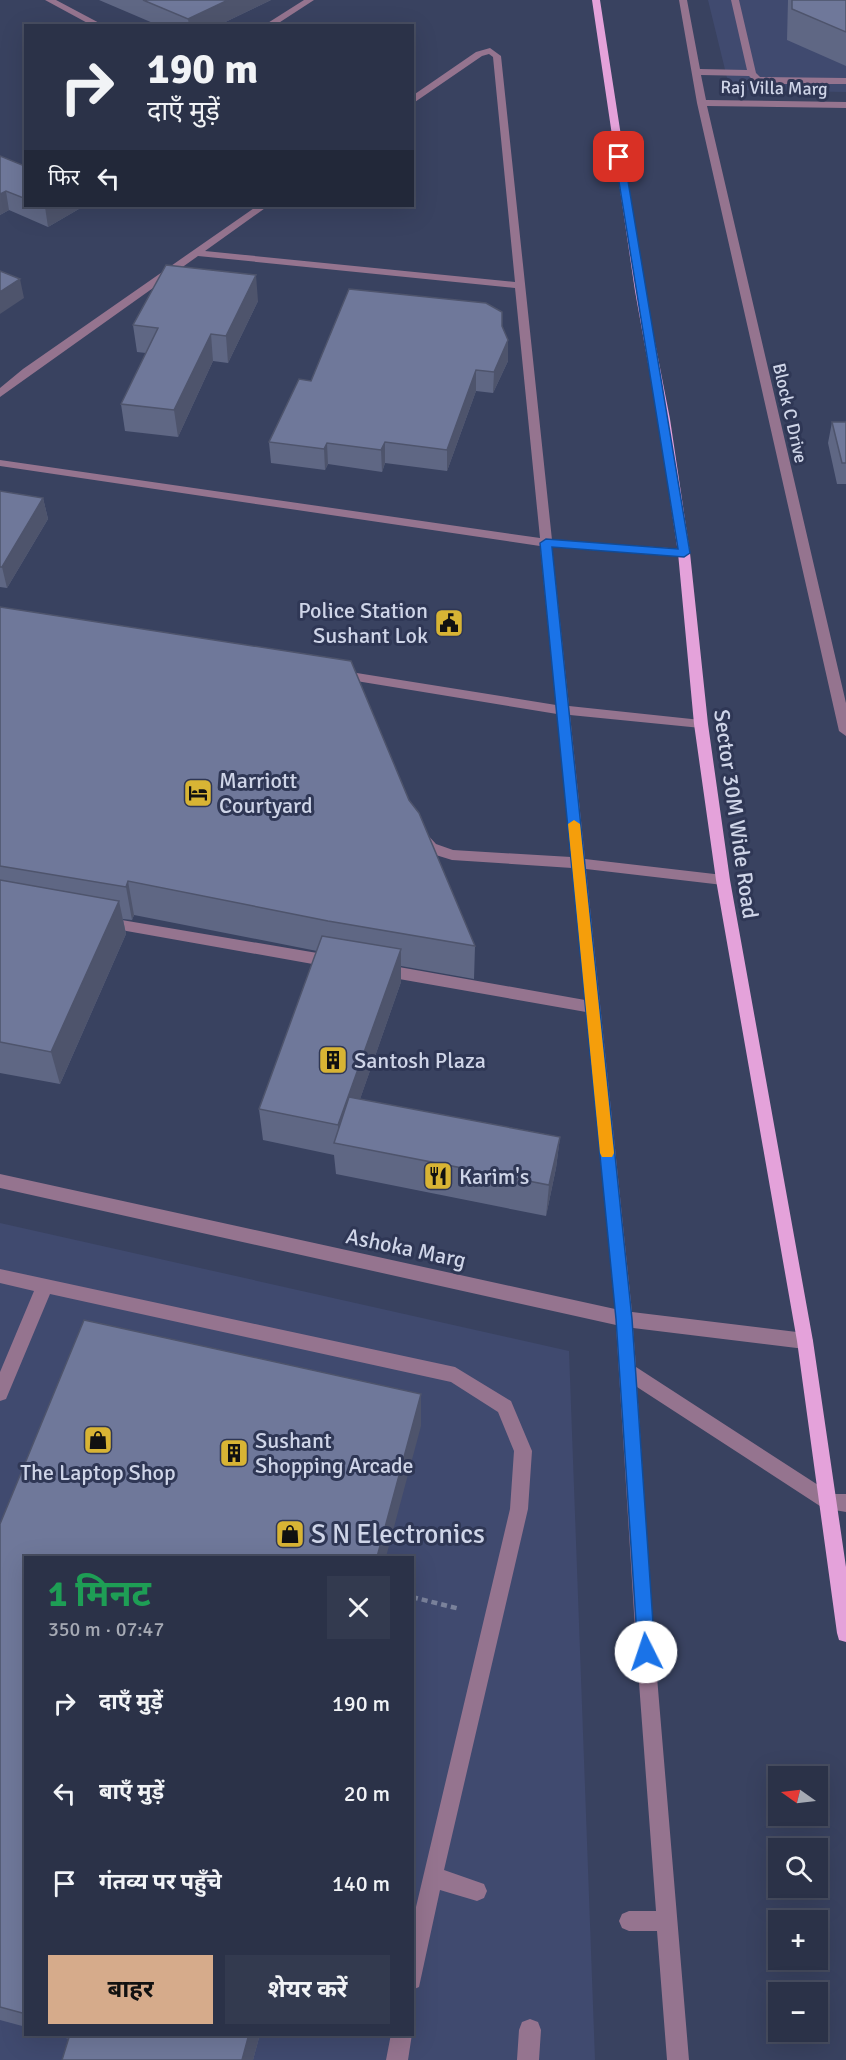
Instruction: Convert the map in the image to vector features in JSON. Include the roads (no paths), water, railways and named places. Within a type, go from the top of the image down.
[{"type":"main road","name":"Sector 30M Wide Road","points":[[596,0],[640,291],[664,419],[684,553],[701,724],[723,880],[805,1341],[837,1502],[846,1633]]},
{"type":"street","points":[[49,0],[97,24]]},
{"type":"street","points":[[270,24],[310,0]]},
{"type":"street","name":"Block C Drive","points":[[683,0],[702,103],[846,731]]},
{"type":"street","points":[[735,0],[752,73],[758,78],[770,81],[846,81]]},
{"type":"street","points":[[414,100],[479,54],[490,51],[497,56],[624,1319],[644,1629],[678,2060]]},
{"type":"street","points":[[696,72],[752,73]]},
{"type":"street","name":"Raj Villa Marg","points":[[702,103],[846,105]]},
{"type":"street","points":[[0,394],[27,371],[262,207]]},
{"type":"street","points":[[195,253],[520,286]]},
{"type":"street","points":[[0,463],[546,543],[684,553]]},
{"type":"street","points":[[324,671],[562,710],[701,724]]},
{"type":"street","points":[[347,675],[358,691]]},
{"type":"street","points":[[414,823],[418,833],[431,848],[452,855],[578,863],[723,880]]},
{"type":"street","points":[[93,921],[592,1007]]},
{"type":"street","name":"Ashoka Marg","points":[[0,1181],[624,1319],[805,1341]]},
{"type":"street","points":[[0,1276],[455,1375],[506,1407],[523,1451],[519,1509],[432,1877],[414,1970]]},
{"type":"street","points":[[0,1393],[45,1286]]},
{"type":"street","points":[[627,1371],[837,1502]]},
{"type":"street","points":[[432,1877],[477,1892]]},
{"type":"street","points":[[629,1921],[668,1921]]},
{"type":"street","points":[[528,2060],[530,2030]]},
{"type":"street","points":[[397,2060],[402,2036]]},
{"type":"place","name":"Police Station Sushant Lok","points":[[449,623]]},
{"type":"place","name":"Marriott Courtyard","points":[[198,793]]},
{"type":"place","name":"Santosh Plaza","points":[[333,1060]]},
{"type":"place","name":"Karim's","points":[[438,1176]]},
{"type":"place","name":"The Laptop Shop","points":[[98,1440]]},
{"type":"place","name":"Sushant Shopping Arcade","points":[[234,1453]]},
{"type":"place","name":"S N Electronics","points":[[290,1534]]}]
